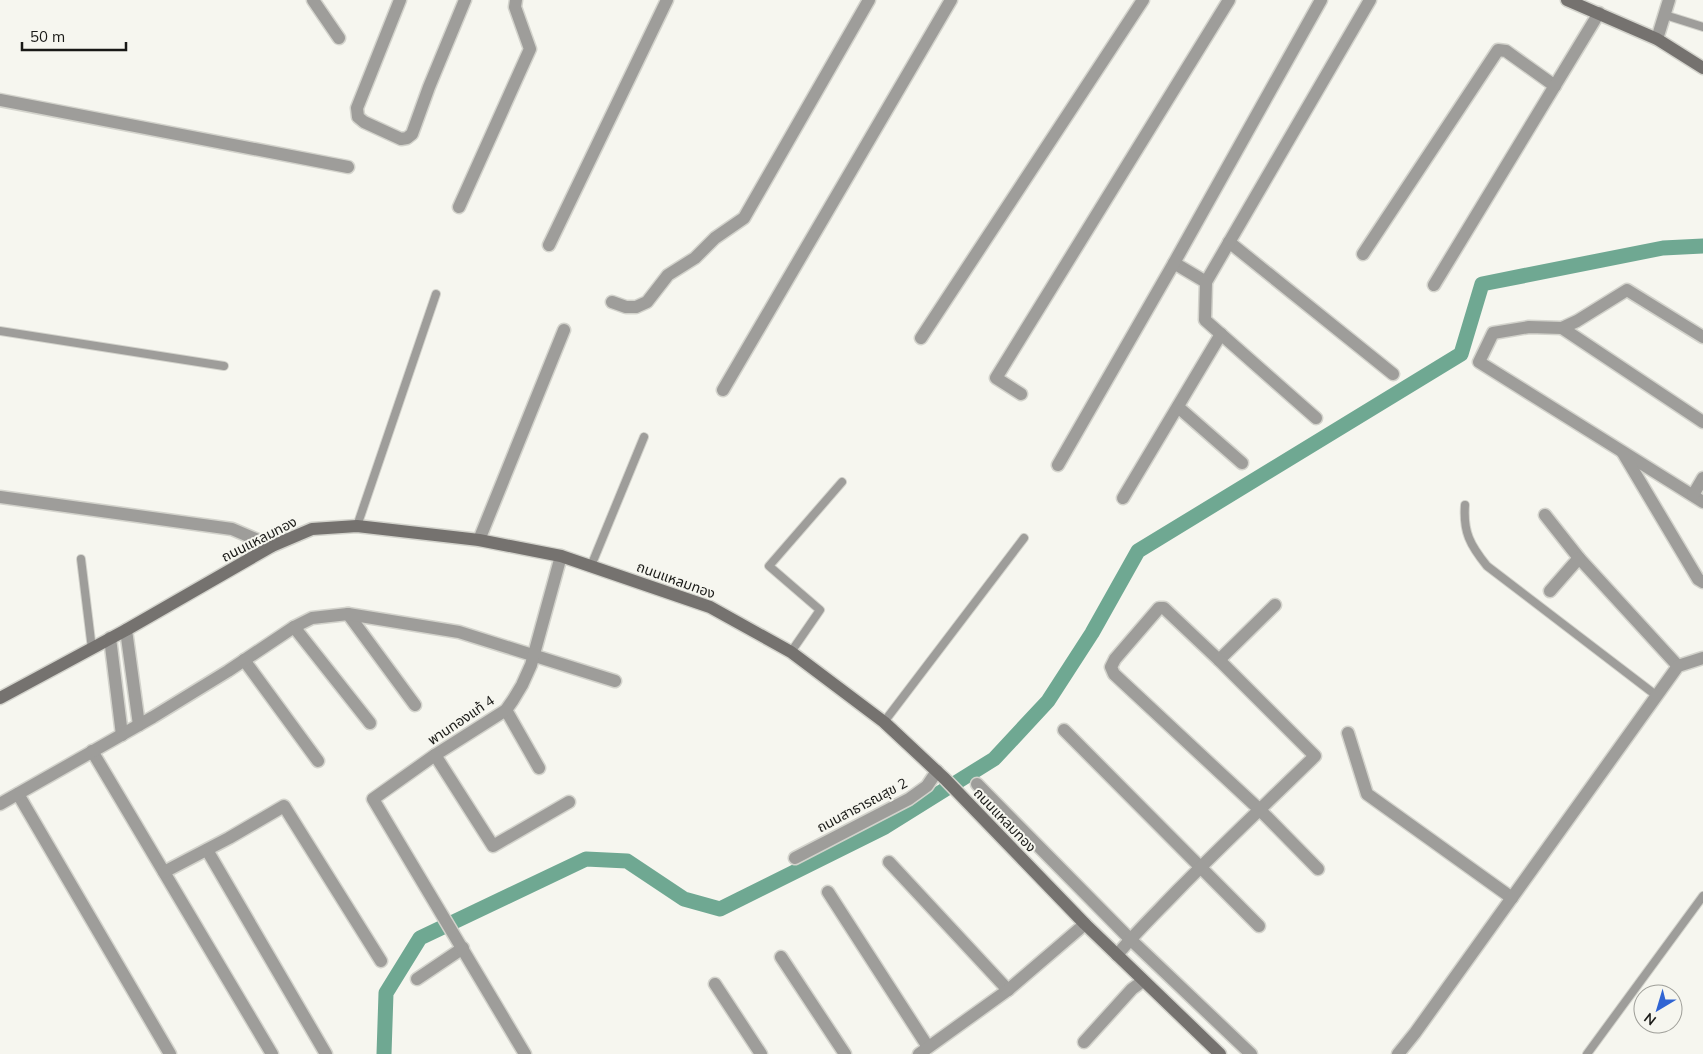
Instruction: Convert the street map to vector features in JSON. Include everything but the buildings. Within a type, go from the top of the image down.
[{"type":"main road","points":[[1567,0],[1658,39],[1703,68]]},
{"type":"main road","name":"ถนนแหลมทอง","points":[[0,698],[92,649],[272,546],[312,529],[357,526],[479,540],[561,556],[710,607],[791,652],[884,722],[941,775],[1085,924],[1220,1054]]},
{"type":"street","points":[[313,0],[339,38]]},
{"type":"street","points":[[400,0],[357,108],[358,117],[364,122],[400,139],[407,138],[412,134],[465,0]]},
{"type":"street","points":[[460,207],[530,49],[515,7],[516,0]]},
{"type":"street","points":[[548,245],[667,0]]},
{"type":"street","points":[[612,302],[626,307],[636,307],[647,302],[668,276],[695,258],[715,238],[744,218],[869,0]]},
{"type":"street","points":[[723,390],[951,0]]},
{"type":"street","points":[[921,338],[1143,0]]},
{"type":"street","points":[[1021,394],[996,378],[1229,0]]},
{"type":"street","points":[[1058,465],[1174,263],[1321,0]]},
{"type":"street","points":[[1316,418],[1206,320],[1206,282],[1370,0]]},
{"type":"street","points":[[1658,39],[1669,0]]},
{"type":"street","points":[[1434,285],[1599,13]]},
{"type":"street","points":[[1363,254],[1498,50],[1506,51],[1555,86]]},
{"type":"street","points":[[0,100],[348,167]]},
{"type":"street","points":[[1229,242],[1393,374]]},
{"type":"street","points":[[1174,263],[1206,282]]},
{"type":"street","points":[[1703,338],[1626,290],[1577,321],[1562,328],[1529,326],[1492,333],[1479,362],[1698,498],[1703,478]]},
{"type":"street","points":[[1562,328],[1703,422]]},
{"type":"street","points":[[479,540],[564,330]]},
{"type":"street","points":[[1123,498],[1221,334]]},
{"type":"street","points":[[1178,407],[1242,464]]},
{"type":"street","points":[[1622,451],[1698,579],[1703,582]]},
{"type":"street","points":[[0,497],[232,529],[272,546]]},
{"type":"street","points":[[1545,515],[1579,558],[1678,666]]},
{"type":"street","name":"พานทองแท้ 4","points":[[463,948],[373,799],[435,755],[506,710],[522,685],[533,655],[561,556]]},
{"type":"street","points":[[1550,591],[1579,558]]},
{"type":"street","points":[[1219,660],[1276,605]]},
{"type":"street","points":[[1117,955],[1130,939],[1201,867],[1260,810],[1315,756],[1219,660],[1164,608],[1159,608],[1115,659],[1111,667],[1114,674],[1260,810],[1318,869]]},
{"type":"street","points":[[348,614],[415,704]]},
{"type":"street","points":[[0,804],[139,725],[312,618],[348,614],[459,632],[615,681]]},
{"type":"street","points":[[294,628],[370,723]]},
{"type":"street","points":[[126,630],[139,725]]},
{"type":"street","points":[[110,638],[122,735]]},
{"type":"street","points":[[1398,1054],[1678,666],[1703,658]]},
{"type":"street","points":[[244,660],[318,761]]},
{"type":"street","points":[[506,710],[540,768]]},
{"type":"street","points":[[1064,730],[1259,926]]},
{"type":"street","points":[[1348,733],[1367,794],[1512,898]]},
{"type":"street","points":[[92,752],[272,1054]]},
{"type":"street","points":[[435,755],[493,846],[569,802]]},
{"type":"street","name":"ถนนสาธารณสุข 2","points":[[795,858],[910,798],[941,775]]},
{"type":"street","points":[[977,784],[1130,939],[1251,1054]]},
{"type":"street","points":[[18,794],[170,1054]]},
{"type":"street","points":[[164,872],[284,806],[381,961]]},
{"type":"street","points":[[207,850],[326,1054]]},
{"type":"street","points":[[889,862],[1008,990]]},
{"type":"street","points":[[828,892],[924,1051],[1008,990],[1085,924]]},
{"type":"street","points":[[417,979],[463,948],[525,1054]]},
{"type":"street","points":[[781,957],[845,1054]]},
{"type":"street","points":[[1084,1042],[1132,989],[1143,981]]},
{"type":"street","points":[[715,984],[762,1054]]},
{"type":"lane","points":[[1665,15],[1703,27]]},
{"type":"lane","points":[[357,526],[436,294]]},
{"type":"lane","points":[[0,331],[224,366]]},
{"type":"lane","points":[[591,566],[644,437]]},
{"type":"lane","points":[[791,652],[820,610],[769,566],[842,482]]},
{"type":"lane","points":[[1465,505],[1464,522],[1470,540],[1487,566],[1657,696]]},
{"type":"lane","points":[[884,722],[1024,538]]},
{"type":"lane","points":[[81,558],[92,649]]},
{"type":"lane","points":[[1586,1054],[1703,896]]},
{"type":"waterway","points":[[384,1054],[386,993],[420,938],[586,859],[627,861],[684,899],[720,909],[885,827],[994,759],[1048,701],[1092,633],[1138,551],[1461,354],[1482,284],[1663,248],[1703,246]]}]
